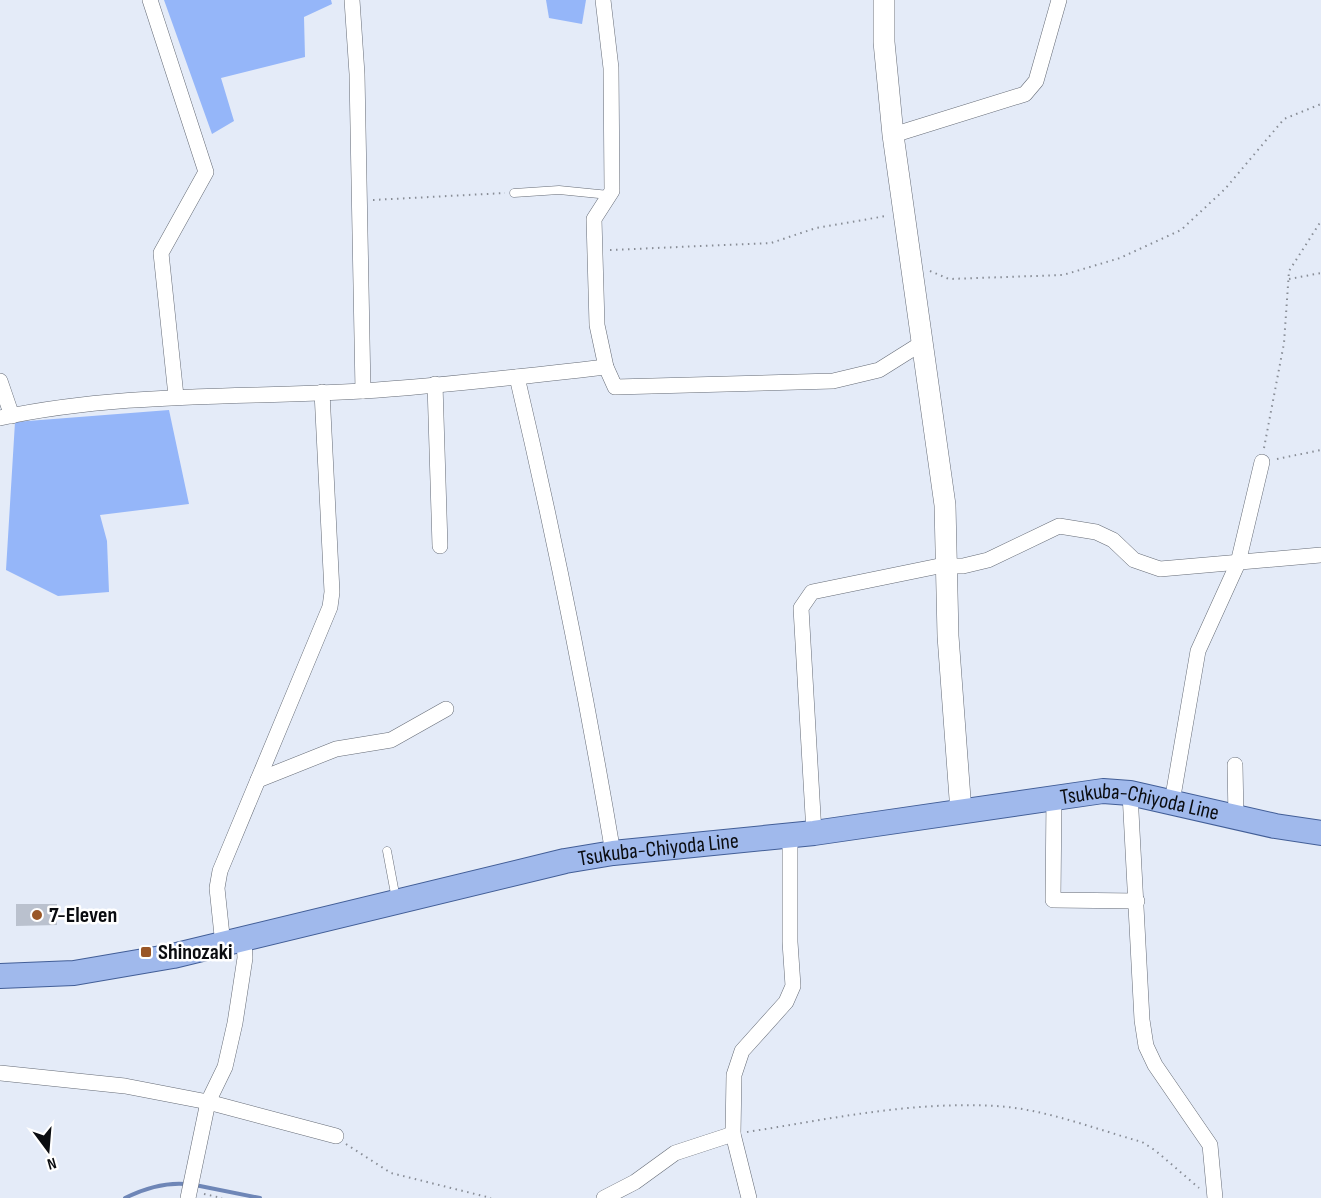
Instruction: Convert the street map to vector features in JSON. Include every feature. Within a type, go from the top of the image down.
[{"type":"main road","name":"Tsukuba-Chiyoda Line","points":[[0,976],[52,975],[97,970],[233,942],[535,867],[613,853],[802,834],[961,812],[1054,796],[1103,791],[1130,793],[1321,833]]},
{"type":"street","points":[[150,0],[206,171],[161,253],[176,396]]},
{"type":"street","points":[[352,0],[360,201],[363,391]]},
{"type":"street","points":[[603,0],[611,68],[612,190],[594,219],[597,325],[606,367],[615,387],[833,381],[879,370],[922,343]]},
{"type":"street","points":[[884,0],[884,42],[893,135],[944,493],[946,568],[961,812]]},
{"type":"street","points":[[893,135],[1025,94],[1036,81],[1059,0]]},
{"type":"street","points":[[0,381],[6,417],[86,403],[176,396],[363,391],[606,367]]},
{"type":"street","points":[[517,377],[544,492],[592,725],[613,853]]},
{"type":"street","points":[[435,384],[440,546]]},
{"type":"street","points":[[189,1195],[208,1101],[225,1067],[236,1023],[245,958],[233,942],[217,888],[220,872],[330,608],[332,591],[322,392]]},
{"type":"street","points":[[1172,802],[1198,651],[1238,563],[1262,462]]},
{"type":"street","points":[[749,1198],[733,1134],[734,1075],[742,1051],[786,1002],[793,987],[790,942],[802,834],[801,608],[812,592],[939,566],[946,568],[988,560],[1059,526],[1096,532],[1113,540],[1134,560],[1160,569],[1321,555]]},
{"type":"street","points":[[258,780],[336,749],[391,740],[446,710]]},
{"type":"street","points":[[1236,765],[1236,817]]},
{"type":"street","points":[[1130,793],[1142,1020],[1146,1046],[1155,1065],[1210,1145],[1215,1198]]},
{"type":"street","points":[[1054,796],[1053,900],[1137,901]]},
{"type":"street","points":[[0,1073],[124,1086],[208,1101],[336,1136]]},
{"type":"street","points":[[604,1198],[635,1182],[675,1152],[733,1134]]},
{"type":"lane","points":[[514,193],[559,190],[609,195]]},
{"type":"lane","points":[[387,851],[397,901]]},
{"type":"path","points":[[910,261],[949,279],[1063,275],[1120,258],[1181,230],[1225,189],[1284,119],[1321,104]]},
{"type":"path","points":[[360,201],[514,193]]},
{"type":"path","points":[[596,250],[771,243],[816,228],[903,213]]},
{"type":"path","points":[[1321,221],[1289,271],[1284,343],[1262,462],[1321,450]]},
{"type":"path","points":[[1287,280],[1321,273]]},
{"type":"path","points":[[733,1134],[910,1107],[998,1106],[1043,1115],[1142,1142],[1156,1150],[1201,1190]]},
{"type":"path","points":[[336,1136],[391,1173],[491,1198]]},
{"type":"path","points":[[189,1195],[222,1198]]},
{"type":"shaded area","points":[[164,0],[331,0],[332,4],[304,17],[305,57],[221,78],[234,121],[212,134]]},
{"type":"shaded area","points":[[546,0],[586,0],[582,24],[549,18]]},
{"type":"shaded area","points":[[169,410],[189,504],[100,515],[107,541],[109,592],[58,596],[6,570],[15,422]]},
{"type":"building","name":"7-Eleven","points":[[16,904],[57,904],[57,925],[16,926]]},
{"type":"waterway","points":[[125,1198],[155,1186],[187,1184]]},
{"type":"waterway","points":[[195,1185],[260,1198]]},
{"type":"place","name":"7-Eleven","points":[[37,915]]},
{"type":"place","name":"Shinozaki","points":[[146,952]]}]
